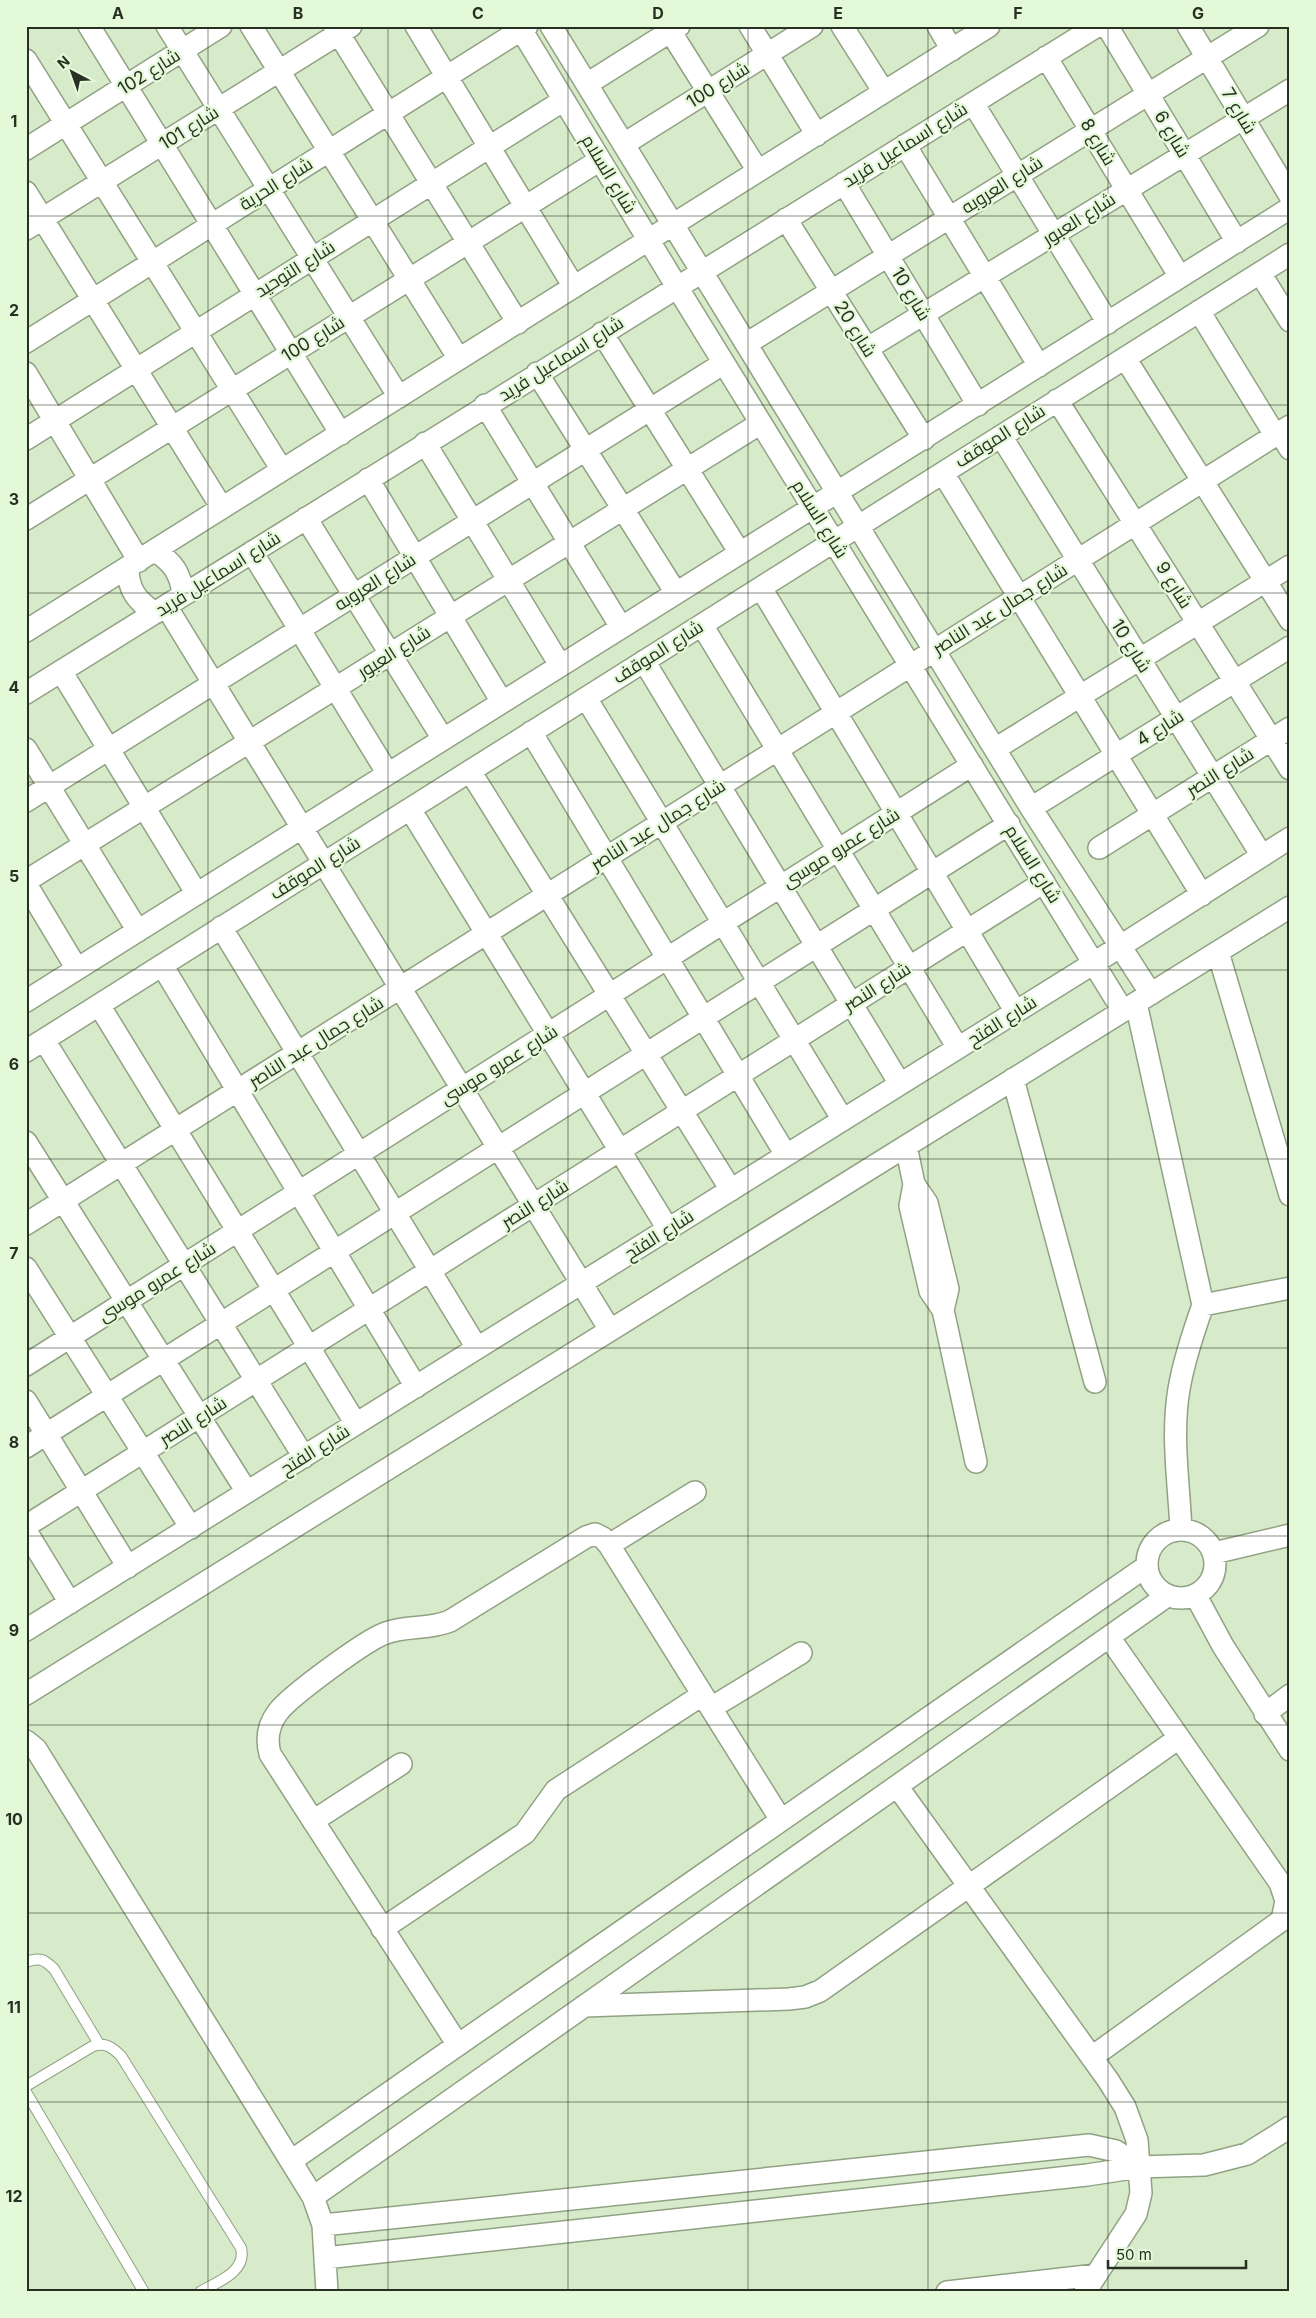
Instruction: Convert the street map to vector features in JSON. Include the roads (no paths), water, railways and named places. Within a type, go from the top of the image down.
[{"type":"street","points":[[89,26],[341,434]]},
{"type":"street","points":[[168,26],[399,397]]},
{"type":"street","name":"شارع 102","points":[[26,149],[222,26]]},
{"type":"street","points":[[251,26],[459,359]]},
{"type":"street","points":[[416,26],[574,287]]},
{"type":"street","name":"شارع السلام","points":[[551,26],[1031,808],[1121,946],[1136,1003]]},
{"type":"street","points":[[750,26],[817,134]]},
{"type":"street","name":"شارع 100","points":[[624,144],[812,26]]},
{"type":"street","points":[[842,26],[884,92]]},
{"type":"street","points":[[938,26],[952,50]]},
{"type":"street","points":[[29,623],[141,560],[990,26]]},
{"type":"street","name":"شارع اسماعيل فريد","points":[[26,693],[1096,26]]},
{"type":"street","name":"شارع 6","points":[[1107,26],[1237,242]]},
{"type":"street","name":"شارع 7","points":[[1188,26],[1290,196]]},
{"type":"street","name":"شارع العروبه","points":[[746,344],[1258,26]]},
{"type":"street","name":"شارع الحرية","points":[[26,342],[523,27]]},
{"type":"street","name":"شارع السلام","points":[[523,27],[564,100],[677,287],[1094,963],[1136,1003]]},
{"type":"street","points":[[587,84],[672,28],[708,92],[758,172]]},
{"type":"street","points":[[341,29],[389,113],[518,322]]},
{"type":"street","name":"شارع 101","points":[[34,224],[279,71],[341,29]]},
{"type":"street","name":"شارع 8","points":[[1046,57],[1180,277]]},
{"type":"street","points":[[26,60],[282,470]]},
{"type":"street","name":"شارع العبور","points":[[868,348],[1290,90]]},
{"type":"street","name":"شارع التوحيد","points":[[26,439],[564,100]]},
{"type":"street","points":[[973,103],[1108,323]]},
{"type":"street","points":[[905,145],[1039,366]]},
{"type":"street","name":"شارع 100","points":[[26,519],[600,160]]},
{"type":"street","name":"شارع 10","points":[[844,183],[978,404]]},
{"type":"street","points":[[26,192],[34,224],[94,300],[222,508]]},
{"type":"street","points":[[26,1001],[1290,208]]},
{"type":"street","name":"شارع 20","points":[[786,219],[924,439]]},
{"type":"street","name":"شارع الموقف","points":[[35,1045],[1290,254]]},
{"type":"street","points":[[1260,273],[1290,321]]},
{"type":"street","points":[[1199,311],[1284,436]]},
{"type":"street","points":[[602,333],[740,553]]},
{"type":"street","points":[[1125,358],[1290,620]]},
{"type":"street","name":"شارع العروبه","points":[[26,801],[724,363]]},
{"type":"street","points":[[26,373],[141,560]]},
{"type":"street","points":[[538,373],[676,593]]},
{"type":"street","name":"شارع 9","points":[[1057,400],[1290,769]]},
{"type":"street","points":[[485,406],[621,627]]},
{"type":"street","name":"شارع العبور","points":[[26,882],[761,423]]},
{"type":"street","name":"شارع 10","points":[[1001,436],[1262,856]]},
{"type":"street","name":"شارع جمال عبد الناصر","points":[[26,1224],[1203,481],[1284,436]]},
{"type":"street","points":[[426,443],[560,666]]},
{"type":"street","points":[[943,472],[1202,895]]},
{"type":"street","points":[[368,479],[502,702]]},
{"type":"street","points":[[306,518],[442,739]]},
{"type":"street","points":[[252,552],[388,774]]},
{"type":"street","points":[[141,560],[167,559],[176,569],[182,582],[168,604]]},
{"type":"street","points":[[141,560],[128,581],[133,594],[142,605],[168,604]]},
{"type":"street","points":[[995,749],[1290,566]]},
{"type":"street","points":[[761,588],[1016,1012]]},
{"type":"street","points":[[168,604],[214,683],[610,1330]]},
{"type":"street","points":[[702,625],[958,1048]]},
{"type":"street","name":"شارع 4","points":[[1031,808],[1290,647]]},
{"type":"street","points":[[644,661],[900,1084]]},
{"type":"street","points":[[61,671],[196,894]]},
{"type":"street","points":[[586,698],[843,1120]]},
{"type":"street","name":"شارع النصر","points":[[1099,848],[1290,728]]},
{"type":"street","points":[[531,732],[786,1155]]},
{"type":"street","points":[[26,749],[138,931]]},
{"type":"street","name":"شارع عمرو موسى","points":[[26,1364],[972,765]]},
{"type":"street","points":[[470,771],[730,1190]]},
{"type":"street","points":[[410,809],[668,1229]]},
{"type":"street","points":[[26,1447],[1009,824]]},
{"type":"street","name":"شارع الفتح","points":[[26,1630],[582,1284],[1290,838]]},
{"type":"street","points":[[26,882],[77,969]]},
{"type":"street","name":"شارع النصر","points":[[26,1526],[1044,882]]},
{"type":"street","points":[[26,1694],[1290,907]]},
{"type":"street","points":[[222,928],[477,1348]]},
{"type":"street","points":[[1218,952],[1289,1190]]},
{"type":"street","points":[[162,965],[416,1387]]},
{"type":"street","points":[[1136,1003],[1203,1305],[1188,1346],[1178,1391],[1176,1444],[1181,1530]]},
{"type":"street","points":[[99,1005],[356,1424]]},
{"type":"street","points":[[35,1045],[122,1164],[304,1457]]},
{"type":"street","points":[[1014,1079],[1095,1382]]},
{"type":"street","points":[[26,1142],[247,1492]]},
{"type":"street","points":[[906,1146],[914,1184],[927,1203],[948,1289],[943,1310],[976,1462]]},
{"type":"street","points":[[26,1268],[191,1528]]},
{"type":"street","points":[[1203,1305],[1290,1288]]},
{"type":"street","points":[[26,1400],[128,1567]]},
{"type":"street","points":[[609,1545],[694,1492]]},
{"type":"street","points":[[26,1530],[70,1603]]},
{"type":"street","points":[[1181,1530],[1198,1534],[1214,1553],[1216,1561],[1213,1578],[1209,1585],[1196,1596],[1186,1599],[1167,1596],[1153,1584],[1147,1566],[1148,1556],[1156,1541],[1172,1531],[1181,1530]]},
{"type":"street","points":[[458,2045],[270,1754],[266,1741],[270,1726],[278,1712],[291,1699],[379,1635],[388,1632],[439,1626],[450,1622],[586,1537],[595,1534],[603,1538],[609,1545],[781,1820]]},
{"type":"street","points":[[1214,1553],[1290,1535]]},
{"type":"street","points":[[291,2161],[1147,1566]]},
{"type":"street","points":[[313,2197],[1167,1596]]},
{"type":"street","points":[[1196,1596],[1223,1646],[1265,1714],[1290,1750]]},
{"type":"street","points":[[1092,2058],[1282,1920],[1286,1901],[1280,1883],[1109,1637]]},
{"type":"street","points":[[382,1928],[525,1833],[556,1790],[707,1702],[801,1653]]},
{"type":"street","points":[[1265,1714],[1290,1695]]},
{"type":"street","points":[[584,2006],[806,1997],[834,1982],[1179,1738]]},
{"type":"street","points":[[26,1741],[36,1749],[313,2197],[323,2225],[327,2292]]},
{"type":"street","points":[[313,1821],[401,1764]]},
{"type":"street","points":[[897,1786],[1092,2058],[1125,2107],[1137,2140],[1141,2192],[1136,2214],[1090,2283],[947,2292]]},
{"type":"street","points":[[325,2258],[1077,2176],[1139,2167],[1204,2165],[1247,2154],[1290,2127]]},
{"type":"street","points":[[323,2225],[1089,2145],[1116,2151],[1139,2167]]},
{"type":"lane","points":[[26,1962],[37,1958],[45,1960],[54,1969],[99,2044]]},
{"type":"lane","points":[[26,2086],[99,2044],[110,2047],[121,2056],[241,2248],[242,2260],[236,2270],[200,2292]]},
{"type":"lane","points":[[26,2092],[144,2292]]}]
